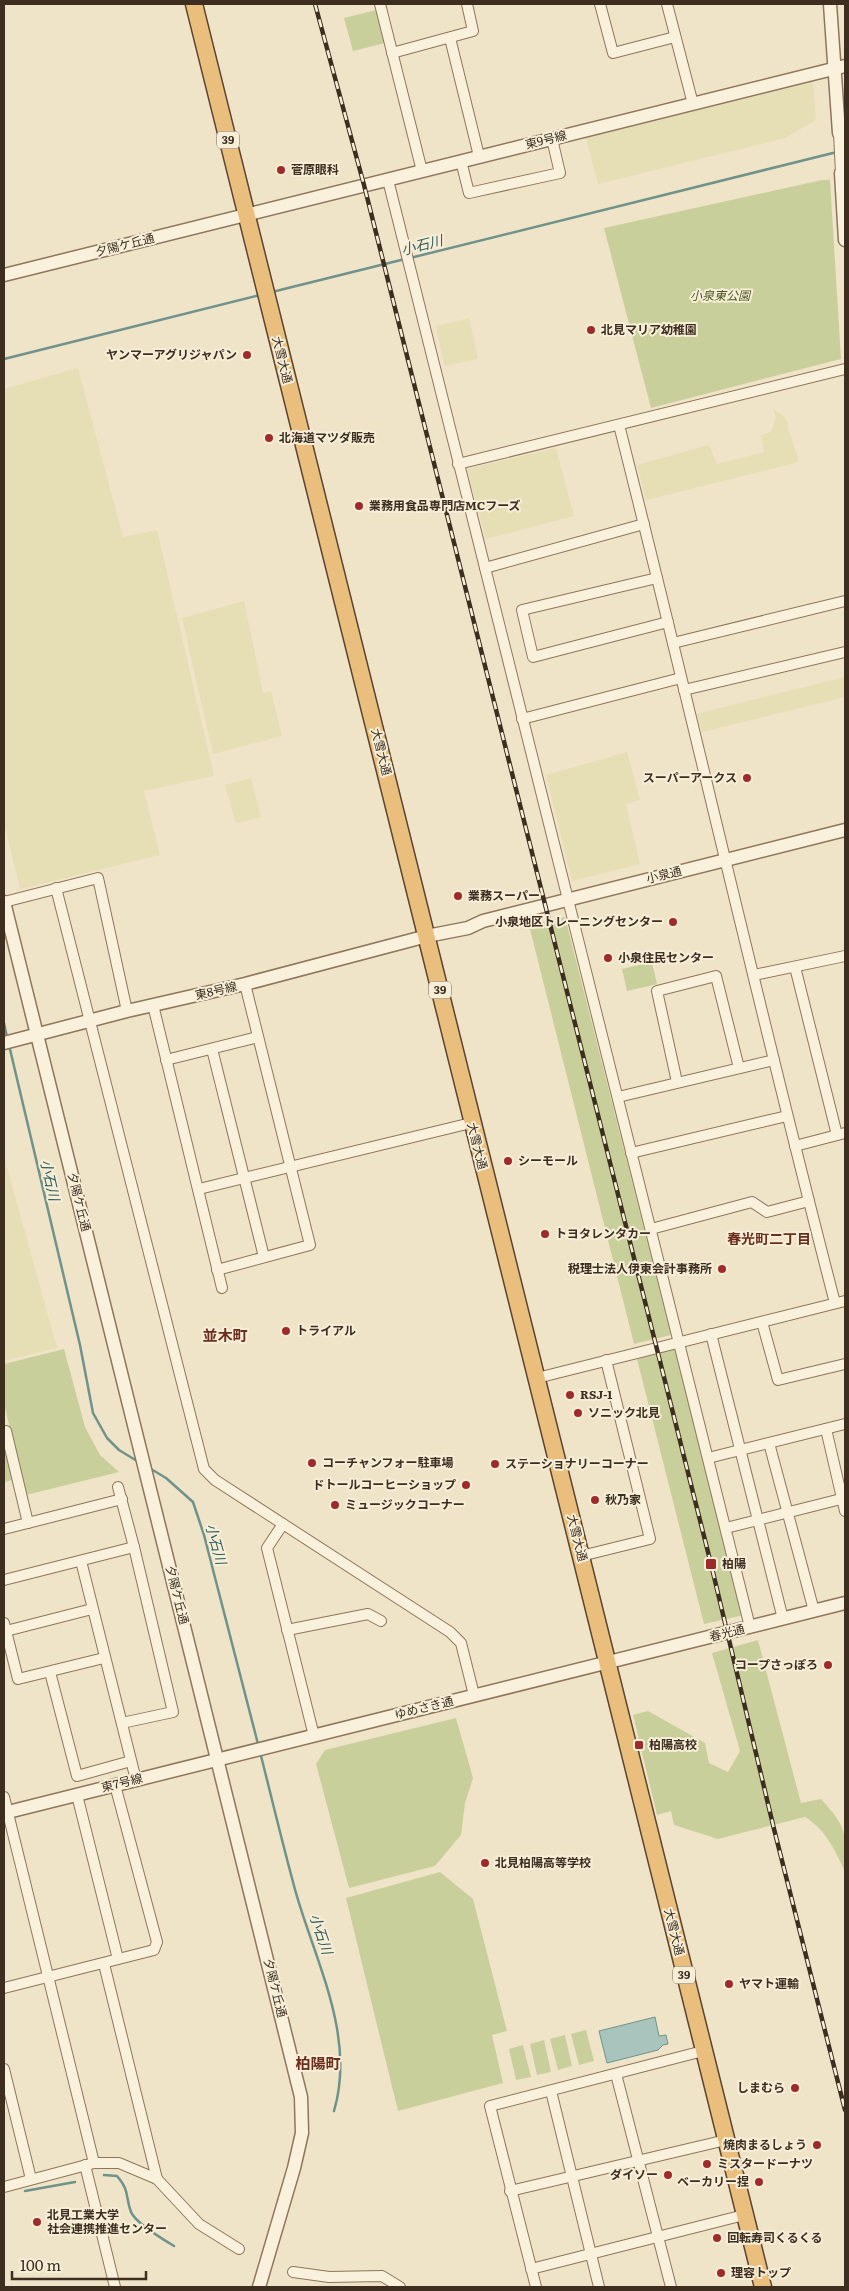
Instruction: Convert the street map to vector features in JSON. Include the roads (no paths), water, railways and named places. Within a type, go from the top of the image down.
[{"type":"highway","name":"大雪大通","points":[[194,4],[762,2287]]},
{"type":"street","points":[[380,4],[422,171]]},
{"type":"street","points":[[392,53],[473,31],[467,4]]},
{"type":"street","points":[[600,4],[613,53],[675,38]]},
{"type":"street","points":[[667,4],[693,104]]},
{"type":"street","points":[[830,4],[840,67],[839,133],[845,240]]},
{"type":"street","points":[[450,38],[479,156]]},
{"type":"street","name":"東9号線","points":[[246,215],[840,67]]},
{"type":"street","points":[[461,161],[469,193],[560,173],[552,139]]},
{"type":"street","points":[[388,180],[750,1627]]},
{"type":"street","name":"夕陽ケ丘通","points":[[4,275],[246,215]]},
{"type":"street","points":[[458,464],[845,369]]},
{"type":"street","points":[[537,1378],[840,1302],[809,1201],[787,1116],[727,860],[619,424]]},
{"type":"street","points":[[485,568],[644,524]]},
{"type":"street","points":[[657,578],[522,610],[533,657],[668,622]]},
{"type":"street","points":[[673,643],[845,601]]},
{"type":"street","points":[[684,690],[845,652]]},
{"type":"street","points":[[522,719],[681,678]]},
{"type":"street","name":"小泉通","points":[[427,936],[468,928],[483,921],[845,830]]},
{"type":"street","points":[[4,902],[98,878],[127,1011]]},
{"type":"street","points":[[56,888],[204,1469],[215,1480],[450,1632],[461,1643],[474,1695]]},
{"type":"street","name":"夕陽ケ丘通","points":[[4,902],[302,2097],[302,2133],[260,2287]]},
{"type":"street","name":"東8号線","points":[[4,1043],[127,1011],[245,984],[427,936]]},
{"type":"street","points":[[754,975],[845,956]]},
{"type":"street","points":[[795,967],[841,1134],[795,1146]]},
{"type":"street","points":[[677,1082],[657,991],[716,976],[739,1068]]},
{"type":"street","points":[[217,1270],[310,1245],[245,984]]},
{"type":"street","points":[[153,1005],[222,1288]]},
{"type":"street","points":[[166,1060],[258,1037]]},
{"type":"street","points":[[212,1049],[264,1257]]},
{"type":"street","points":[[618,1097],[774,1060]]},
{"type":"street","points":[[631,1153],[787,1116]]},
{"type":"street","points":[[199,1189],[471,1123]]},
{"type":"street","points":[[651,1229],[752,1202],[767,1212],[809,1201]]},
{"type":"street","points":[[762,1322],[778,1380],[845,1364]]},
{"type":"street","points":[[710,1334],[783,1619]]},
{"type":"street","points":[[581,1556],[650,1539],[606,1360]]},
{"type":"street","points":[[708,1458],[845,1424]]},
{"type":"street","points":[[5,1428],[28,1523]]},
{"type":"street","points":[[826,1429],[844,1499],[845,1510]]},
{"type":"street","points":[[769,1443],[814,1611]]},
{"type":"street","points":[[118,1487],[173,1712],[122,1723]]},
{"type":"street","points":[[4,1529],[122,1499]]},
{"type":"street","points":[[726,1528],[844,1499]]},
{"type":"street","points":[[283,1524],[267,1548],[314,1736]]},
{"type":"street","points":[[4,1580],[134,1547]]},
{"type":"street","points":[[81,1561],[136,1780]]},
{"type":"street","name":"春光通","points":[[608,1663],[845,1603]]},
{"type":"street","points":[[92,1609],[5,1627],[18,1680],[104,1658]]},
{"type":"street","points":[[288,1630],[368,1614],[381,1621]]},
{"type":"street","name":"ゆめさき通","points":[[240,1755],[608,1663]]},
{"type":"street","points":[[50,1672],[77,1776],[131,1761]]},
{"type":"street","name":"東7号線","points":[[6,1812],[240,1755]]},
{"type":"street","points":[[4,1988],[154,1950],[157,1942],[116,1785]]},
{"type":"street","points":[[77,1795],[118,1960]]},
{"type":"street","points":[[4,1797],[6,1812],[48,1977],[116,2287]]},
{"type":"street","points":[[104,1964],[157,2179]]},
{"type":"street","points":[[536,2287],[510,2191],[490,2106],[703,2051]]},
{"type":"street","points":[[4,2069],[30,2179]]},
{"type":"street","points":[[616,2074],[671,2287]]},
{"type":"street","points":[[551,2091],[599,2287]]},
{"type":"street","points":[[510,2191],[726,2140]]},
{"type":"street","points":[[4,2187],[90,2164],[119,2163],[157,2179],[199,2224],[239,2249]]},
{"type":"street","points":[[531,2269],[744,2215]]},
{"type":"street","points":[[293,2272],[329,2276],[382,2276],[400,2287]]},
{"type":"water","points":[[655,2017],[659,2036],[666,2035],[668,2044],[663,2045],[658,2050],[607,2063],[599,2031]]},
{"type":"waterway","name":"小石川","points":[[410,258],[837,152]]},
{"type":"waterway","name":"小石川","points":[[272,292],[405,259]]},
{"type":"waterway","name":"小石川","points":[[4,359],[260,295]]},
{"type":"waterway","name":"小石川","points":[[4,1023],[7,1037]]},
{"type":"waterway","name":"小石川","points":[[9,1045],[80,1345],[93,1413],[107,1438],[119,1450],[137,1461]]},
{"type":"waterway","name":"小石川","points":[[151,1469],[166,1478],[193,1502],[204,1535],[258,1744]]},
{"type":"waterway","name":"小石川","points":[[260,1752],[296,1893],[323,1973],[337,2028],[340,2083],[334,2111]]},
{"type":"waterway","points":[[104,2175],[117,2176],[126,2190],[131,2212],[138,2221],[174,2246]]},
{"type":"waterway","points":[[25,2191],[75,2182]]},
{"type":"railway","points":[[315,4],[364,185],[711,1564],[774,1829],[845,2110]]},
{"type":"place","name":"菅原眼科","points":[[281,170]]},
{"type":"place","name":"北見マリア幼稚園","points":[[591,330]]},
{"type":"place","name":"ヤンマーアグリジャパン","points":[[247,355]]},
{"type":"place","name":"北海道マツダ販売","points":[[269,438]]},
{"type":"place","name":"業務用食品専門店MCフーズ","points":[[359,506]]},
{"type":"place","name":"スーパーアークス","points":[[747,778]]},
{"type":"place","name":"業務スーパー","points":[[458,896]]},
{"type":"place","name":"小泉地区トレーニングセンター","points":[[673,922]]},
{"type":"place","name":"小泉住民センター","points":[[608,958]]},
{"type":"place","name":"シーモール","points":[[508,1161]]},
{"type":"place","name":"トヨタレンタカー","points":[[545,1234]]},
{"type":"place","name":"税理士法人伊東会計事務所","points":[[722,1269]]},
{"type":"place","name":"トライアル","points":[[286,1331]]},
{"type":"place","name":"RSJ-1","points":[[570,1395]]},
{"type":"place","name":"ソニック北見","points":[[578,1413]]},
{"type":"place","name":"コーチャンフォー駐車場","points":[[312,1463]]},
{"type":"place","name":"ステーショナリーコーナー","points":[[495,1464]]},
{"type":"place","name":"ドトールコーヒーショップ","points":[[466,1485]]},
{"type":"place","name":"秋乃家","points":[[595,1500]]},
{"type":"place","name":"ミュージックコーナー","points":[[335,1505]]},
{"type":"place","name":"柏陽","points":[[711,1564]]},
{"type":"place","name":"コープさっぽろ","points":[[828,1665]]},
{"type":"place","name":"柏陽高校","points":[[639,1745]]},
{"type":"place","name":"北見柏陽高等学校","points":[[485,1863]]},
{"type":"place","name":"ヤマト運輸","points":[[729,1984]]},
{"type":"place","name":"しまむら","points":[[795,2088]]},
{"type":"place","name":"焼肉まるしょう","points":[[817,2145]]},
{"type":"place","name":"ミスタードーナツ","points":[[707,2164]]},
{"type":"place","name":"ダイソー","points":[[668,2175]]},
{"type":"place","name":"ベーカリー捏","points":[[759,2182]]},
{"type":"place","name":"北見工業大学 社会連携推進センター","points":[[37,2222]]},
{"type":"place","name":"回転寿司くるくる","points":[[717,2238]]},
{"type":"place","name":"理容トップ","points":[[721,2273]]},
{"type":"district","name":"春光町二丁目","points":[[769,1239]]},
{"type":"district","name":"並木町","points":[[225,1336]]},
{"type":"district","name":"柏陽町","points":[[318,2064]]},
{"type":"park label","name":"小泉東公園","points":[[720,296]]}]
